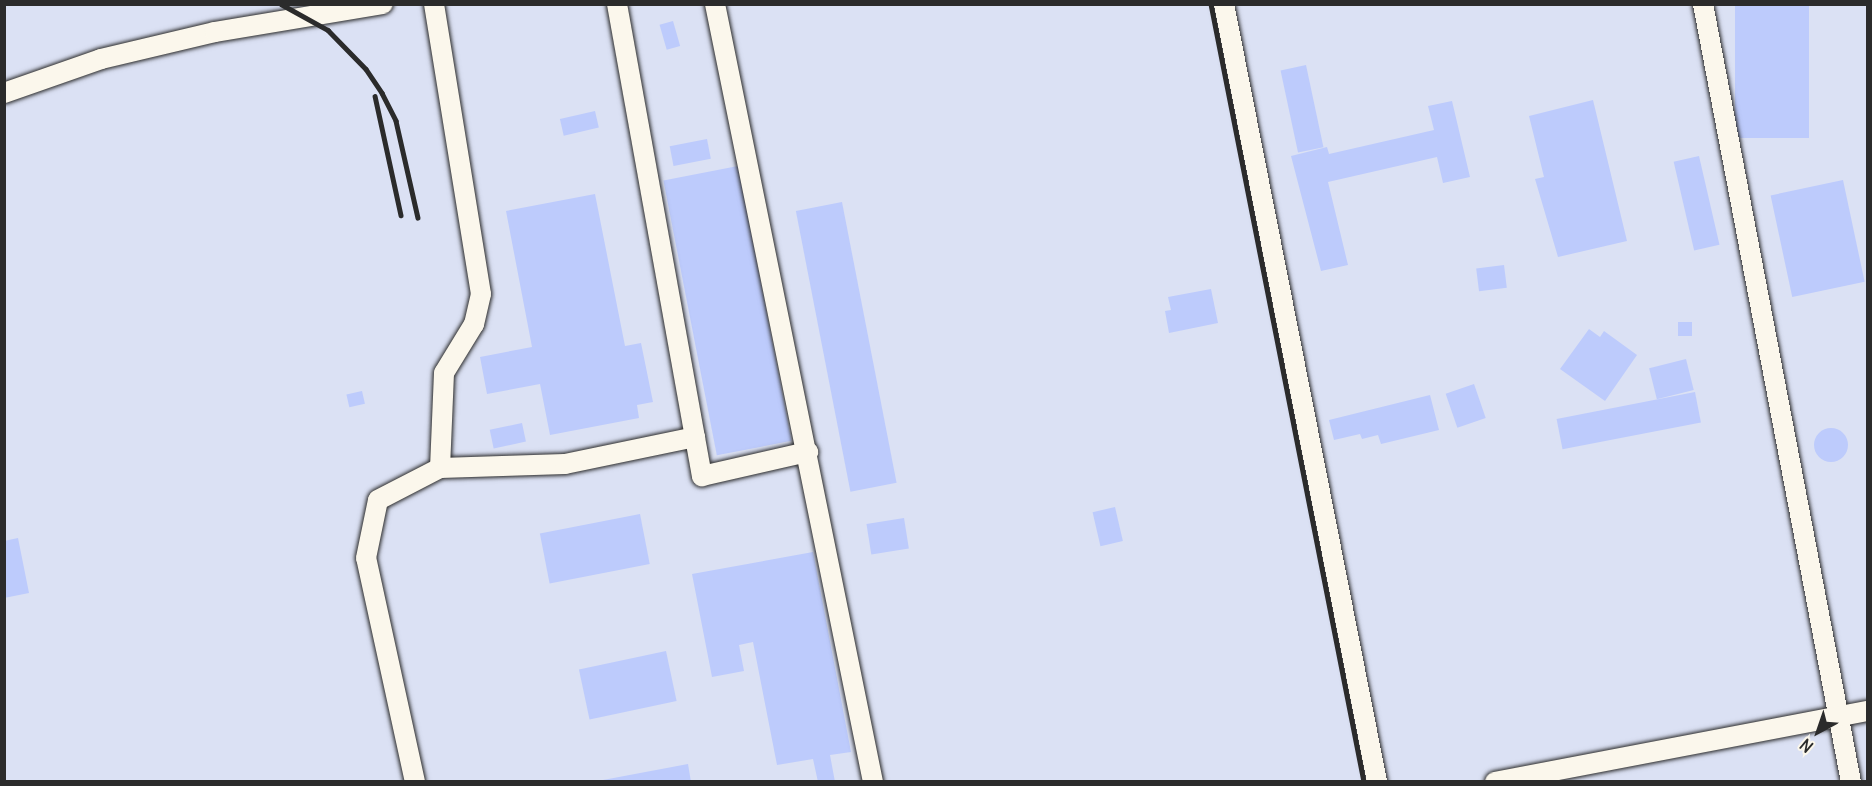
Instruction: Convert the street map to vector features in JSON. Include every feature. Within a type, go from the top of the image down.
[{"type":"lane","points":[[4,93],[101,59],[215,32],[383,4]]},
{"type":"lane","points":[[434,4],[481,294],[474,324],[444,373],[440,468]]},
{"type":"lane","points":[[617,4],[702,476],[808,452]]},
{"type":"lane","points":[[715,4],[808,452],[873,782]]},
{"type":"lane","points":[[1224,4],[1377,782]]},
{"type":"lane","points":[[1703,4],[1851,782]]},
{"type":"lane","points":[[415,782],[366,558],[378,500],[440,468],[565,464],[695,436]]},
{"type":"lane","points":[[1495,782],[1868,711]]},
{"type":"shaded area","points":[[5,5],[1867,5],[1867,782],[5,782]]},
{"type":"building","points":[[1735,4],[1809,4],[1809,138],[1735,138]]},
{"type":"building","points":[[673,21],[680,46],[667,50],[660,25]]},
{"type":"building","points":[[1306,65],[1323,147],[1298,153],[1281,70]]},
{"type":"building","points":[[1593,100],[1627,241],[1558,257],[1535,179],[1544,177],[1529,116]]},
{"type":"building","points":[[1452,101],[1470,177],[1443,183],[1437,157],[1328,182],[1348,265],[1321,271],[1291,156],[1327,147],[1329,154],[1434,130],[1428,106]]},
{"type":"building","points":[[595,111],[599,128],[564,136],[560,119]]},
{"type":"building","points":[[707,139],[711,159],[674,166],[670,146]]},
{"type":"building","points":[[1699,156],[1719,245],[1694,251],[1674,162]]},
{"type":"building","points":[[738,166],[791,441],[717,455],[663,181]]},
{"type":"building","points":[[1843,180],[1865,282],[1792,297],[1771,195]]},
{"type":"building","points":[[595,194],[625,346],[641,343],[653,402],[637,405],[639,418],[550,435],[540,384],[487,394],[480,357],[532,347],[506,211]]},
{"type":"building","points":[[842,202],[897,483],[850,492],[796,211]]},
{"type":"building","points":[[1504,265],[1507,288],[1479,291],[1476,268]]},
{"type":"building","points":[[1211,289],[1218,323],[1169,333],[1165,311],[1171,310],[1168,297]]},
{"type":"building","points":[[1678,322],[1692,322],[1692,336],[1678,336]]},
{"type":"building","points":[[1589,329],[1600,337],[1604,331],[1637,355],[1605,401],[1560,369]]},
{"type":"building","points":[[1686,359],[1694,390],[1657,399],[1649,368]]},
{"type":"building","points":[[1474,384],[1486,418],[1457,428],[1446,394]]},
{"type":"building","points":[[362,391],[365,404],[349,407],[346,395]]},
{"type":"building","points":[[1695,392],[1701,422],[1563,449],[1557,419]]},
{"type":"building","points":[[1430,395],[1439,430],[1381,444],[1378,435],[1362,439],[1360,434],[1334,440],[1329,420]]},
{"type":"building","points":[[522,423],[526,442],[494,448],[490,430]]},
{"type":"building","points":[[1831,428],[1843,433],[1848,445],[1843,457],[1831,462],[1819,457],[1814,445],[1819,433]]},
{"type":"building","points":[[1115,507],[1123,541],[1100,546],[1093,512]]},
{"type":"building","points":[[640,514],[650,564],[550,584],[540,533]]},
{"type":"building","points":[[904,518],[909,549],[871,555],[866,524]]},
{"type":"building","points":[[18,538],[29,593],[4,598],[4,541]]},
{"type":"building","points":[[813,552],[851,752],[830,755],[835,782],[818,782],[813,759],[777,765],[753,642],[739,645],[744,671],[712,677],[692,574]]},
{"type":"building","points":[[666,651],[677,701],[590,719],[579,670]]},
{"type":"building","points":[[688,764],[691,782],[603,782],[603,780]]},
{"type":"railway","points":[[281,4],[328,30],[366,69],[382,93],[396,121],[418,218]]},
{"type":"railway","points":[[1211,4],[1364,782]]},
{"type":"railway","points":[[375,96],[401,215]]}]
